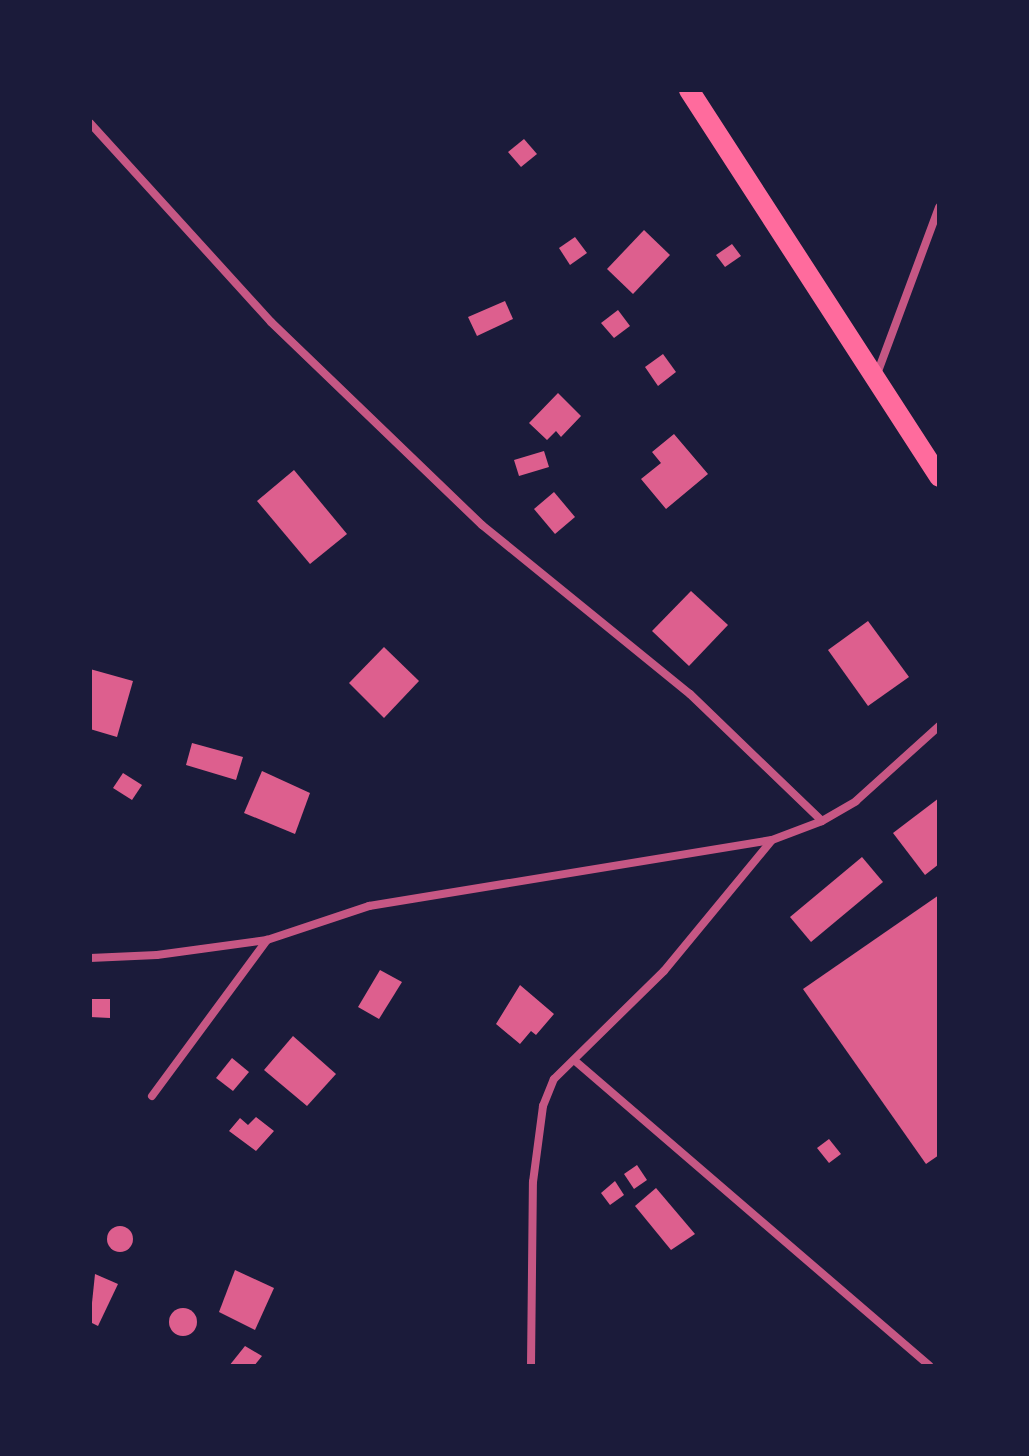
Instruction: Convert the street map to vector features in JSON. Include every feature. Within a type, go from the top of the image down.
[{"type":"main road","points":[[689,90],[939,477]]},
{"type":"street","points":[[90,123],[271,322],[471,515],[690,694],[822,821]]},
{"type":"street","points":[[875,378],[939,207]]},
{"type":"street","points":[[90,958],[157,955],[267,940],[369,906],[772,840],[822,821],[885,779],[939,726]]},
{"type":"street","points":[[531,1366],[533,1182],[543,1106],[554,1079],[664,971],[772,840]]},
{"type":"street","points":[[152,1096],[267,940]]},
{"type":"street","points":[[574,1060],[930,1366]]},
{"type":"building","points":[[524,139],[537,154],[521,167],[508,152]]},
{"type":"building","points":[[644,230],[670,255],[633,294],[607,269]]},
{"type":"building","points":[[575,237],[587,253],[570,265],[559,248]]},
{"type":"building","points":[[732,244],[741,256],[725,267],[716,255]]},
{"type":"building","points":[[505,301],[513,319],[477,336],[468,317]]},
{"type":"building","points":[[618,310],[630,326],[614,338],[601,323]]},
{"type":"building","points":[[663,354],[676,372],[658,386],[645,367]]},
{"type":"building","points":[[558,393],[581,416],[561,437],[556,431],[547,440],[529,423]]},
{"type":"building","points":[[674,434],[708,474],[666,509],[641,479],[661,463],[652,452]]},
{"type":"building","points":[[544,451],[549,467],[519,476],[514,460]]},
{"type":"building","points":[[294,470],[347,534],[310,564],[257,501]]},
{"type":"building","points":[[554,492],[575,517],[555,534],[534,509]]},
{"type":"building","points":[[691,591],[728,625],[689,666],[652,631]]},
{"type":"building","points":[[868,621],[909,677],[868,706],[828,650]]},
{"type":"building","points":[[384,647],[419,681],[384,718],[349,683]]},
{"type":"building","points":[[90,669],[133,681],[117,737],[90,729]]},
{"type":"building","points":[[192,743],[243,757],[236,780],[186,765]]},
{"type":"building","points":[[262,771],[310,793],[295,834],[244,813]]},
{"type":"building","points":[[123,773],[142,785],[132,800],[113,788]]},
{"type":"building","points":[[939,798],[939,864],[925,875],[893,833]]},
{"type":"building","points":[[862,857],[883,882],[811,942],[790,917]]},
{"type":"building","points":[[939,895],[939,1155],[926,1164],[803,989]]},
{"type":"building","points":[[380,970],[402,982],[379,1019],[358,1007]]},
{"type":"building","points":[[520,985],[554,1014],[536,1035],[531,1031],[520,1044],[496,1024]]},
{"type":"building","points":[[90,999],[110,999],[110,1018],[90,1017]]},
{"type":"building","points":[[293,1036],[336,1074],[307,1106],[264,1070]]},
{"type":"building","points":[[232,1058],[249,1072],[233,1091],[216,1078]]},
{"type":"building","points":[[256,1117],[274,1131],[256,1151],[229,1131],[240,1118],[248,1125]]},
{"type":"building","points":[[829,1139],[841,1154],[829,1163],[817,1148]]},
{"type":"building","points":[[637,1165],[647,1180],[634,1189],[624,1174]]},
{"type":"building","points":[[615,1181],[624,1195],[610,1205],[601,1193]]},
{"type":"building","points":[[656,1188],[695,1234],[671,1250],[635,1206]]},
{"type":"building","points":[[120,1226],[129,1230],[133,1239],[129,1248],[120,1252],[111,1248],[107,1239],[111,1230]]},
{"type":"building","points":[[235,1270],[274,1288],[255,1330],[219,1312]]},
{"type":"building","points":[[95,1274],[118,1284],[98,1326],[90,1322]]},
{"type":"building","points":[[183,1308],[193,1312],[197,1322],[193,1332],[183,1336],[173,1332],[169,1322],[173,1312]]},
{"type":"building","points":[[245,1346],[262,1356],[254,1366],[229,1366]]}]
